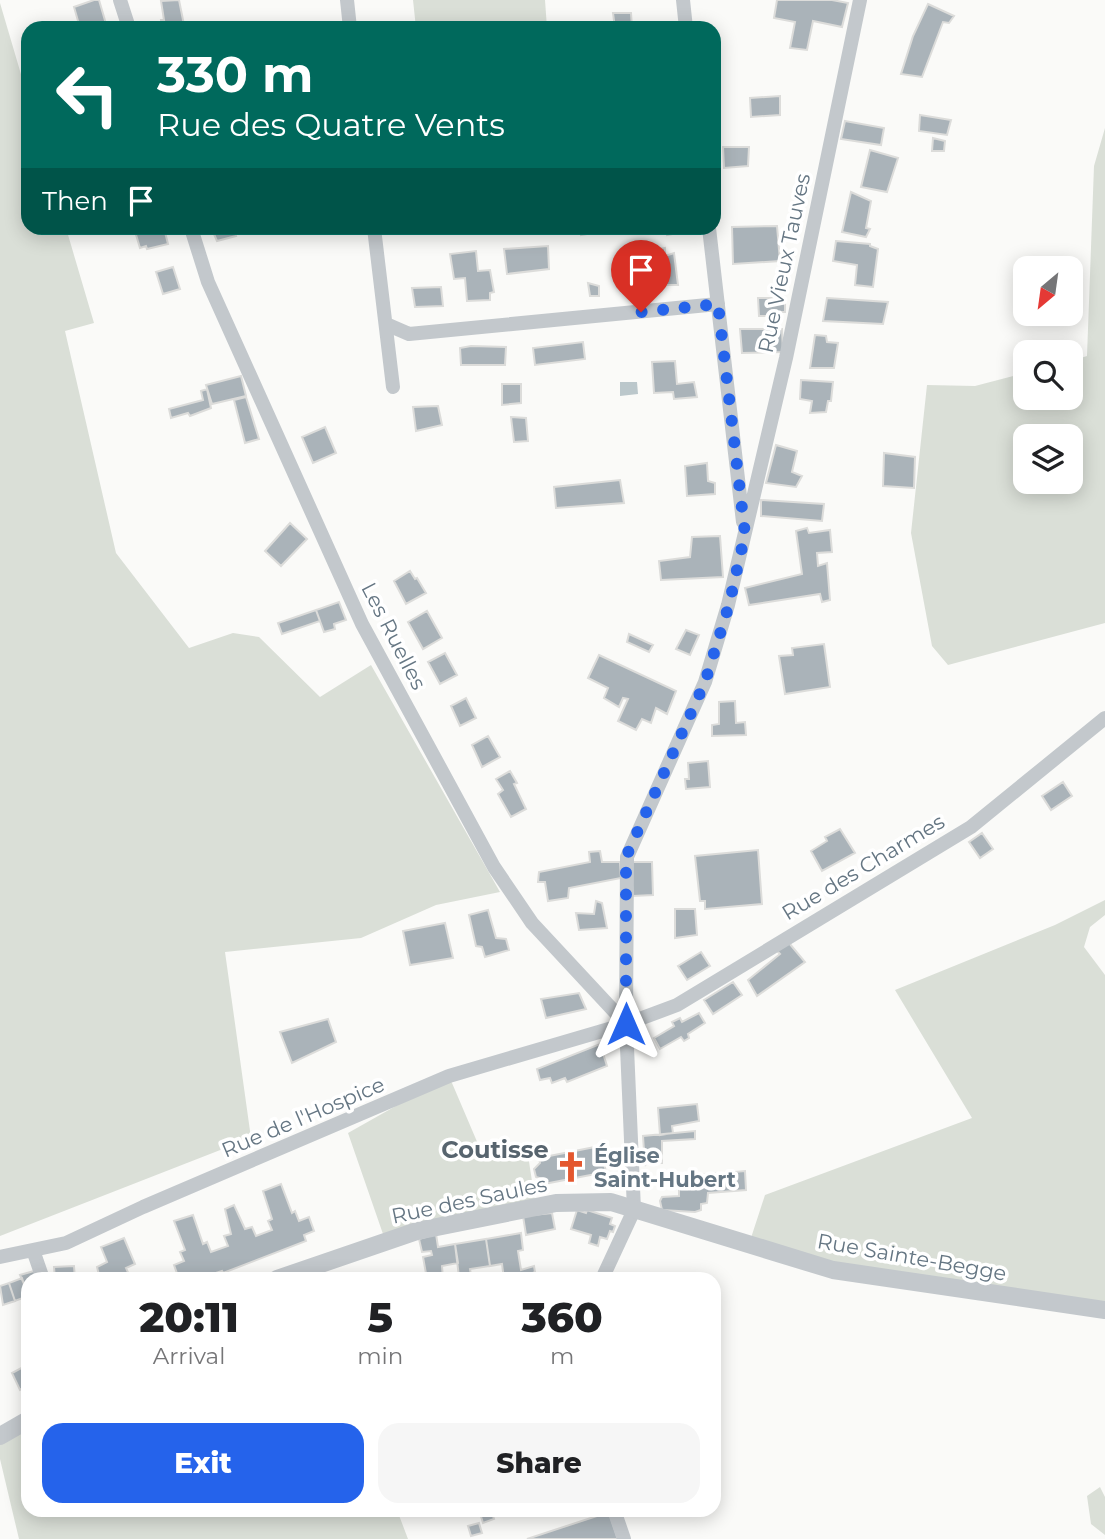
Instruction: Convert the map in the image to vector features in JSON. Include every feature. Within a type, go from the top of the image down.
[{"type":"street","points":[[120,0],[127,21]]},
{"type":"street","points":[[347,0],[349,21]]},
{"type":"street","points":[[683,0],[685,21]]},
{"type":"street","name":"Rue Vieux Tauves","points":[[634,1210],[626,1024],[626,857],[705,682],[729,605],[786,358],[860,0]]},
{"type":"street","name":"Les Ruelles","points":[[193,235],[208,282],[362,624],[494,867],[531,923],[626,1024]]},
{"type":"street","points":[[375,235],[393,387]]},
{"type":"street","name":"Rue Vieux Tauves","points":[[710,235],[745,534]]},
{"type":"street","points":[[386,324],[409,334],[718,304]]},
{"type":"street","name":"Rue des Charmes","points":[[626,1024],[677,1005],[971,827],[1105,718]]},
{"type":"street","name":"Rue de l'Hospice","points":[[0,1257],[66,1243],[143,1207],[449,1076],[626,1024]]},
{"type":"street","name":"Rue des Saules","points":[[297,1272],[417,1231],[543,1206],[611,1202],[634,1210]]},
{"type":"street","points":[[605,1272],[634,1210]]},
{"type":"street","name":"Rue Sainte-Begge","points":[[634,1210],[833,1270],[1105,1310]]},
{"type":"street","points":[[33,1250],[41,1272]]},
{"type":"street","points":[[0,1436],[21,1424]]},
{"type":"street","points":[[616,1517],[624,1539]]},
{"type":"shaded area","points":[[413,0],[545,0],[546,21],[415,21]]},
{"type":"shaded area","points":[[0,3],[21,74],[21,235],[68,235],[94,323],[65,331],[116,553],[189,648],[233,633],[259,637],[320,697],[371,665],[500,892],[436,905],[361,938],[225,952],[251,1138],[0,1236]]},
{"type":"shaded area","points":[[1105,128],[1105,623],[948,665],[932,646],[911,533],[927,385],[975,386],[1013,376],[1013,410],[1083,410],[1083,357],[1087,356],[1094,166]]},
{"type":"shaded area","points":[[620,382],[637,382],[638,394],[620,396]]},
{"type":"shaded area","points":[[1105,900],[1105,915],[1090,927],[1084,947],[1105,975],[1105,1310],[1014,1299],[749,1244],[765,1195],[972,1118],[895,990],[1055,925]]},
{"type":"shaded area","points":[[449,1076],[484,1158],[528,1155],[535,1201],[383,1234],[348,1133]]},
{"type":"shaded area","points":[[21,1433],[21,1517],[400,1517],[408,1539],[19,1539],[0,1459],[0,1437]]},
{"type":"shaded area","points":[[1100,1487],[1105,1497],[1105,1535],[1091,1524],[1087,1496]]},
{"type":"building","points":[[99,0],[105,21],[78,21],[74,7]]},
{"type":"building","points":[[179,0],[183,21],[161,21],[164,20],[161,1]]},
{"type":"building","points":[[777,0],[832,0],[848,3],[842,27],[813,21],[807,50],[790,48],[795,22],[774,18]]},
{"type":"building","points":[[928,4],[954,16],[949,23],[943,22],[922,77],[901,74],[913,36]]},
{"type":"building","points":[[613,13],[631,13],[632,21],[614,21]]},
{"type":"building","points":[[780,96],[780,115],[751,117],[750,98]]},
{"type":"building","points":[[920,115],[951,120],[947,135],[919,131]]},
{"type":"building","points":[[845,121],[884,128],[881,145],[841,139]]},
{"type":"building","points":[[933,138],[945,141],[944,151],[932,151]]},
{"type":"building","points":[[723,147],[749,147],[748,166],[724,168]]},
{"type":"building","points":[[870,150],[898,158],[887,192],[861,187]]},
{"type":"building","points":[[851,192],[871,201],[866,228],[870,229],[866,237],[842,232]]},
{"type":"building","points":[[777,226],[780,261],[733,264],[732,227]]},
{"type":"building","points":[[136,235],[166,235],[168,244],[140,248]]},
{"type":"building","points":[[214,235],[236,236],[217,241]]},
{"type":"building","points":[[836,241],[870,244],[878,249],[873,287],[855,285],[857,265],[833,261]]},
{"type":"building","points":[[548,246],[549,269],[507,274],[504,249]]},
{"type":"building","points":[[665,248],[665,256],[674,253],[678,285],[656,285],[653,250]]},
{"type":"building","points":[[476,251],[478,271],[490,270],[494,292],[490,293],[490,300],[467,301],[465,278],[454,279],[450,254]]},
{"type":"building","points":[[173,267],[180,289],[163,294],[156,272]]},
{"type":"building","points":[[588,283],[599,286],[599,296],[590,296]]},
{"type":"building","points":[[441,287],[443,306],[415,307],[412,288]]},
{"type":"building","points":[[758,298],[785,298],[785,312],[776,312],[773,316],[759,316]]},
{"type":"building","points":[[827,298],[888,302],[883,324],[823,321]]},
{"type":"building","points":[[740,329],[782,329],[783,352],[742,353]]},
{"type":"building","points":[[815,335],[826,336],[827,342],[838,343],[834,368],[810,368]]},
{"type":"building","points":[[583,342],[585,359],[535,365],[533,348]]},
{"type":"building","points":[[506,347],[505,365],[461,365],[460,348]]},
{"type":"building","points":[[675,361],[677,384],[694,382],[697,397],[674,399],[673,392],[654,393],[652,362]]},
{"type":"building","points":[[241,376],[246,396],[212,404],[206,385]]},
{"type":"building","points":[[801,380],[833,382],[831,401],[828,401],[826,412],[810,413],[812,401],[800,399]]},
{"type":"building","points":[[502,384],[521,384],[521,403],[502,405]]},
{"type":"building","points":[[207,389],[211,408],[190,416],[188,413],[171,418],[169,409],[203,400],[201,391]]},
{"type":"building","points":[[246,397],[259,439],[245,443],[234,400]]},
{"type":"building","points":[[438,406],[442,425],[416,431],[413,407]]},
{"type":"building","points":[[511,417],[526,418],[528,441],[514,442]]},
{"type":"building","points":[[325,427],[336,453],[313,463],[302,437]]},
{"type":"building","points":[[776,445],[797,451],[792,472],[802,476],[796,487],[766,483]]},
{"type":"building","points":[[884,453],[915,457],[914,488],[883,486]]},
{"type":"building","points":[[707,463],[708,481],[715,483],[715,494],[687,496],[685,466]]},
{"type":"building","points":[[620,480],[624,503],[556,508],[554,487]]},
{"type":"building","points":[[761,500],[824,504],[822,521],[761,516]]},
{"type":"building","points":[[290,523],[307,539],[281,566],[265,551]]},
{"type":"building","points":[[807,528],[809,533],[830,530],[832,552],[817,553],[818,566],[827,563],[830,600],[822,602],[820,594],[749,605],[745,588],[802,574],[796,531]]},
{"type":"building","points":[[720,536],[723,577],[661,580],[659,561],[690,557],[692,537]]},
{"type":"building","points":[[410,571],[426,593],[406,604],[394,581]]},
{"type":"building","points":[[339,602],[346,620],[334,624],[335,629],[324,632],[316,610]]},
{"type":"building","points":[[316,610],[320,621],[282,634],[278,623]]},
{"type":"building","points":[[427,611],[442,638],[423,649],[408,622]]},
{"type":"building","points":[[686,630],[699,635],[690,655],[676,649]]},
{"type":"building","points":[[629,634],[653,645],[649,652],[627,642]]},
{"type":"building","points":[[824,644],[830,687],[785,694],[779,656],[793,655],[792,648]]},
{"type":"building","points":[[445,653],[457,675],[440,684],[428,662]]},
{"type":"building","points":[[599,655],[676,691],[667,714],[656,708],[651,723],[642,719],[636,730],[618,721],[628,699],[623,698],[619,707],[604,698],[608,688],[588,678]]},
{"type":"building","points":[[466,698],[476,718],[460,726],[451,706]]},
{"type":"building","points":[[735,701],[736,723],[745,722],[746,735],[712,736],[712,725],[719,724],[719,702]]},
{"type":"building","points":[[488,736],[500,757],[482,767],[472,745]]},
{"type":"building","points":[[708,761],[710,787],[686,789],[685,779],[689,779],[688,763]]},
{"type":"building","points":[[510,771],[526,809],[511,817],[498,794],[503,790],[496,779]]},
{"type":"building","points":[[1063,782],[1072,796],[1051,810],[1042,796]]},
{"type":"building","points":[[840,829],[855,853],[822,871],[811,851],[827,841],[825,837]]},
{"type":"building","points":[[982,833],[993,849],[980,858],[969,842]]},
{"type":"building","points":[[758,850],[762,904],[705,909],[705,901],[700,901],[695,856]]},
{"type":"building","points":[[600,851],[602,862],[620,862],[621,878],[569,888],[568,898],[548,901],[545,882],[538,882],[539,872],[590,862],[589,852]]},
{"type":"building","points":[[630,862],[652,862],[653,895],[633,896]]},
{"type":"building","points":[[596,901],[602,903],[607,928],[579,930],[576,913],[594,914]]},
{"type":"building","points":[[675,909],[695,909],[697,935],[675,938]]},
{"type":"building","points":[[488,910],[496,938],[506,939],[509,950],[485,957],[482,947],[476,946],[469,915]]},
{"type":"building","points":[[445,923],[453,958],[410,965],[403,931]]},
{"type":"building","points":[[789,943],[805,962],[757,996],[748,980],[780,954],[777,951]]},
{"type":"building","points":[[701,952],[710,966],[687,980],[678,966]]},
{"type":"building","points":[[733,982],[742,995],[713,1014],[704,1000]]},
{"type":"building","points":[[579,993],[586,1009],[546,1018],[541,999]]},
{"type":"building","points":[[699,1013],[705,1023],[688,1034],[689,1038],[684,1041],[681,1037],[660,1049],[654,1038],[674,1026],[672,1022],[680,1018],[682,1022]]},
{"type":"building","points":[[328,1019],[336,1042],[292,1063],[280,1032]]},
{"type":"building","points":[[600,1044],[607,1066],[567,1082],[565,1078],[552,1083],[550,1078],[540,1080],[537,1069]]},
{"type":"building","points":[[697,1104],[699,1121],[672,1126],[673,1133],[660,1135],[658,1108]]},
{"type":"building","points":[[695,1131],[695,1139],[662,1141],[662,1163],[646,1163],[645,1166],[643,1136]]},
{"type":"building","name":"Église Saint-Hubert","points":[[600,1146],[606,1172],[544,1184],[543,1179],[536,1177],[534,1169],[540,1163],[539,1158]]},
{"type":"building","points":[[745,1171],[746,1190],[708,1193],[707,1203],[701,1204],[701,1210],[695,1212],[662,1210],[662,1197],[679,1196],[679,1177]]},
{"type":"building","points":[[281,1184],[292,1213],[295,1211],[299,1221],[309,1217],[314,1231],[304,1235],[306,1241],[226,1272],[176,1272],[174,1265],[184,1261],[180,1252],[185,1250],[174,1221],[193,1215],[203,1244],[207,1242],[211,1252],[228,1246],[224,1236],[231,1234],[225,1209],[234,1205],[245,1229],[252,1227],[256,1236],[272,1230],[268,1221],[272,1219],[263,1191]]},
{"type":"building","points":[[577,1210],[586,1213],[587,1210],[612,1218],[610,1224],[615,1226],[613,1232],[610,1231],[607,1239],[600,1237],[598,1246],[589,1243],[591,1235],[571,1229]]},
{"type":"building","points":[[552,1213],[555,1229],[526,1235],[523,1216]]},
{"type":"building","points":[[521,1233],[523,1250],[518,1251],[521,1270],[534,1266],[535,1272],[503,1272],[502,1264],[490,1266],[486,1239]]},
{"type":"building","points":[[436,1234],[438,1247],[455,1244],[458,1263],[442,1266],[442,1272],[426,1272],[423,1257],[432,1255],[431,1251],[422,1252],[419,1239]]},
{"type":"building","points":[[124,1238],[135,1264],[126,1268],[128,1272],[98,1272],[97,1267],[107,1262],[101,1247]]},
{"type":"building","points":[[486,1239],[490,1266],[470,1269],[470,1272],[458,1272],[455,1244]]},
{"type":"building","points":[[74,1266],[74,1272],[54,1272],[54,1267]]},
{"type":"building","points":[[21,1278],[21,1299],[15,1301],[9,1283]]},
{"type":"building","points":[[9,1283],[15,1301],[3,1305],[0,1286]]},
{"type":"building","points":[[21,1368],[21,1390],[20,1390],[12,1373]]},
{"type":"building","points":[[481,1517],[493,1517],[494,1519],[483,1523]]},
{"type":"building","points":[[594,1517],[611,1517],[618,1539],[527,1539]]},
{"type":"building","points":[[479,1523],[482,1533],[471,1536],[468,1526]]},
{"type":"place","name":"Église Saint-Hubert","points":[[571,1167]]},
{"type":"district","name":"Coutisse","points":[[495,1149]]},
{"type":"route","points":[[626,1024],[626,857],[705,682],[729,605],[745,534],[718,304],[641,312]]}]
